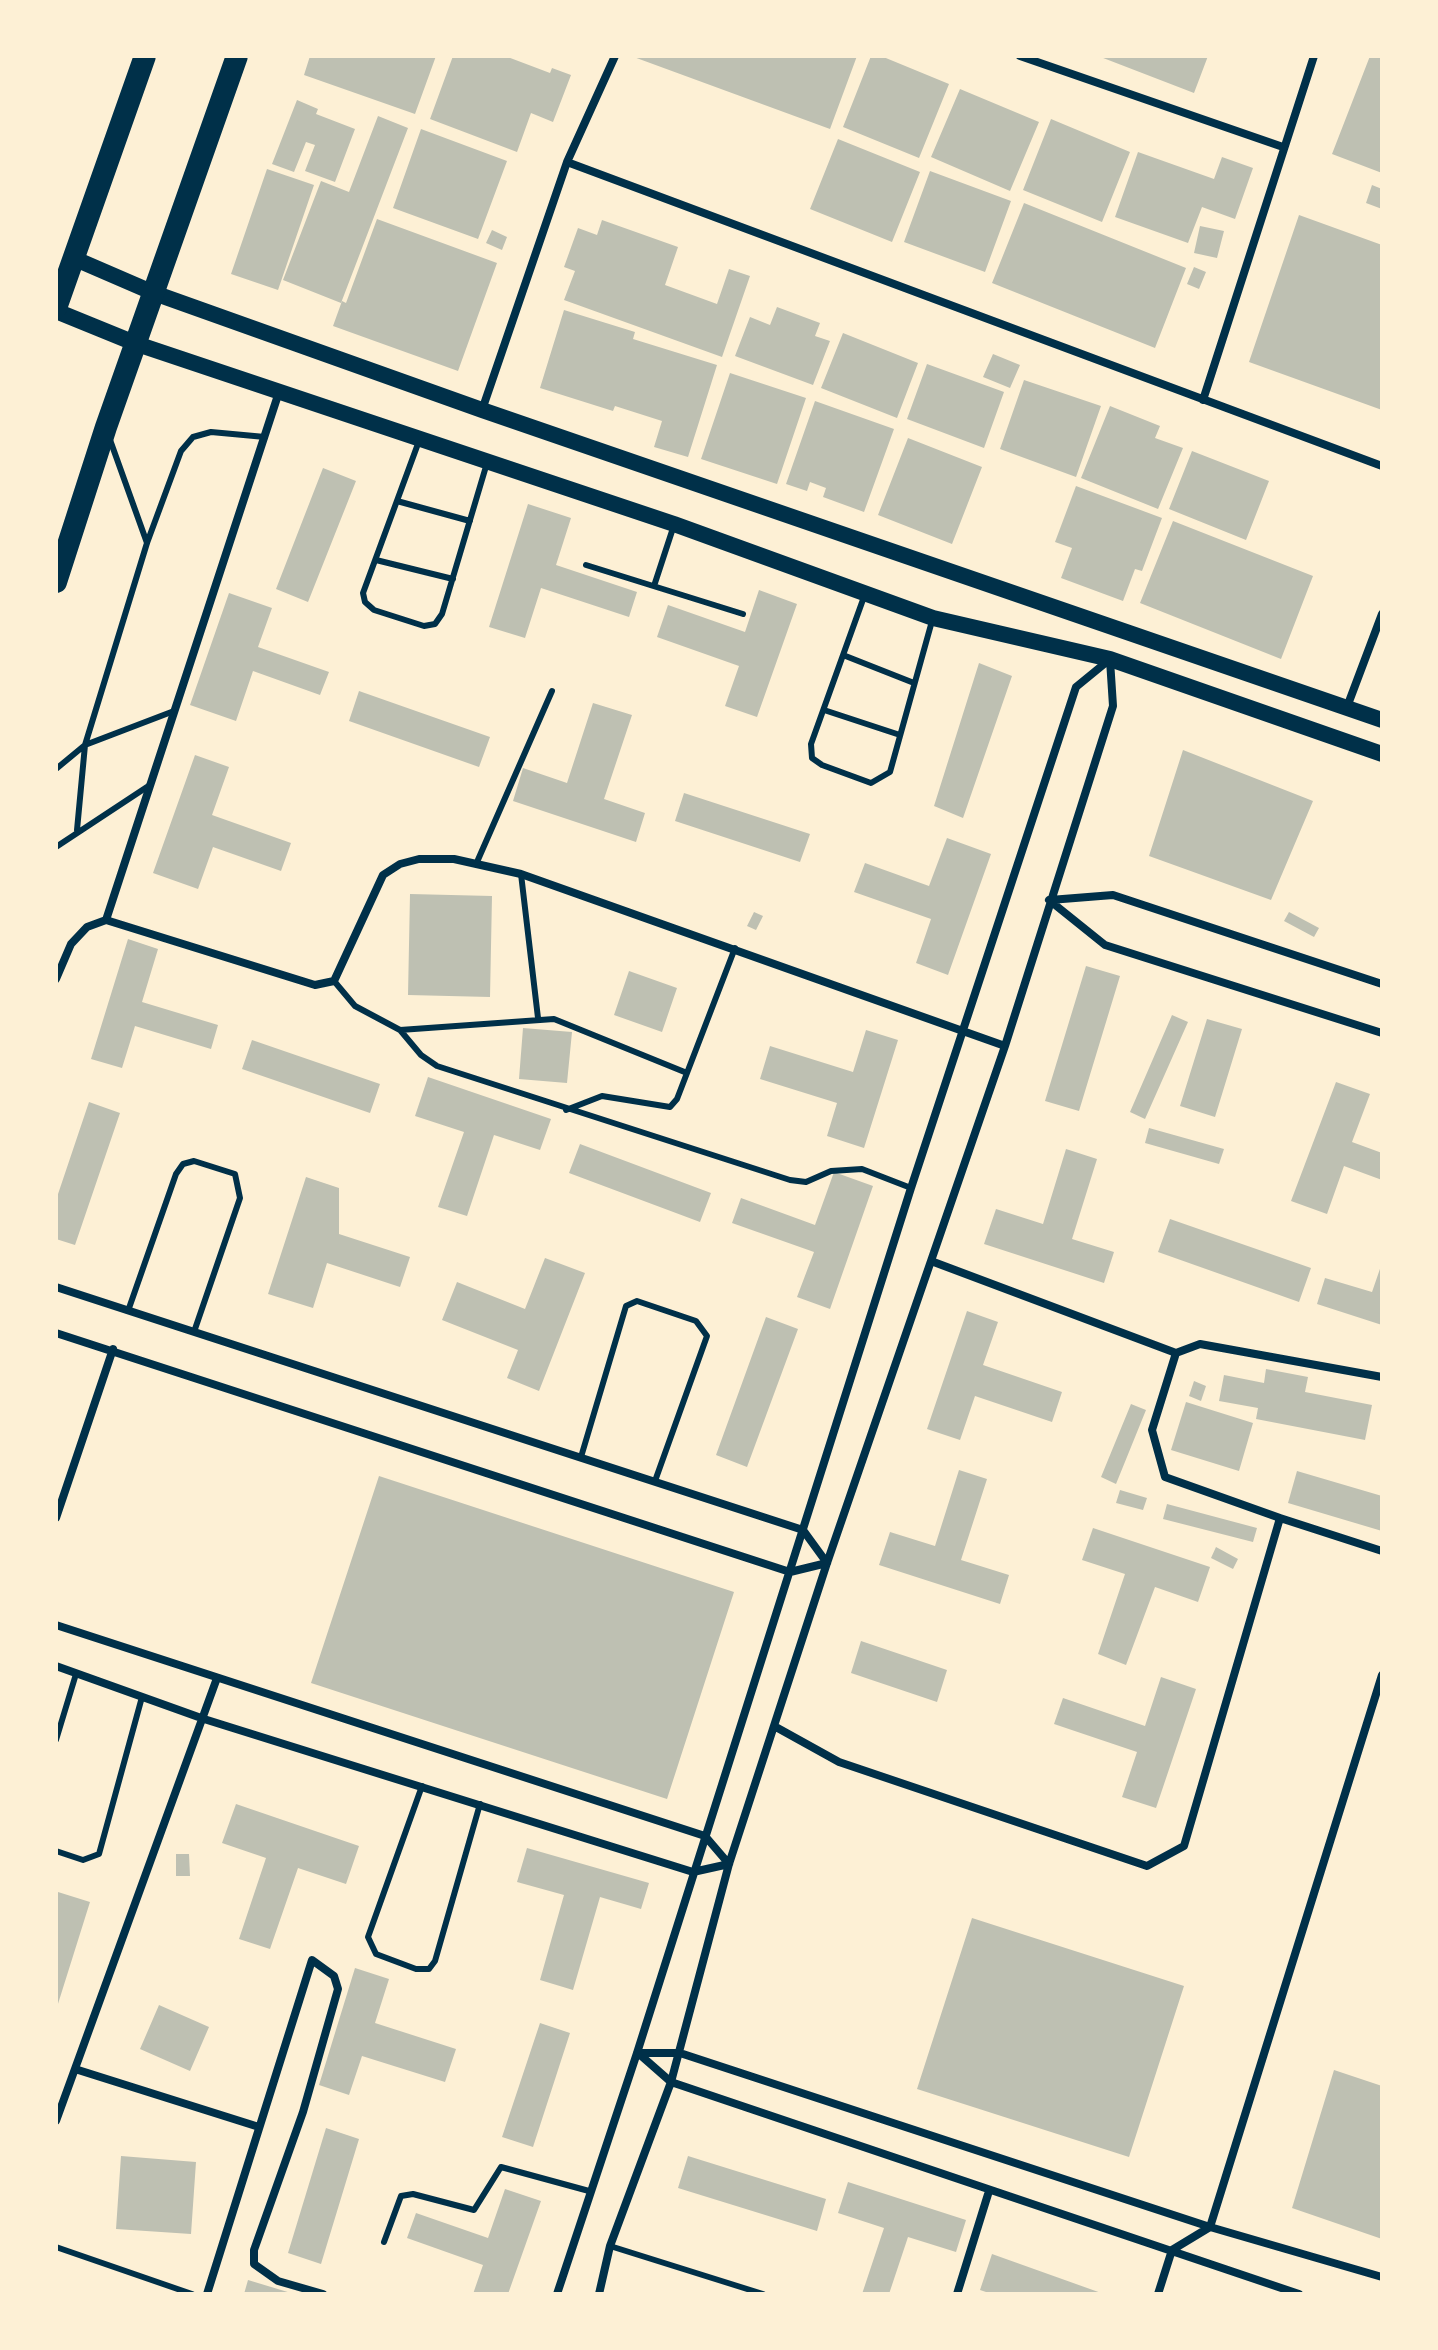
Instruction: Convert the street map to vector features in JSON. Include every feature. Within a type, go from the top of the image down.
[{"type":"highway","points":[[56,309],[145,56]]},
{"type":"highway","points":[[56,582],[106,427],[237,56]]},
{"type":"main road","points":[[73,258],[154,293],[482,410],[1382,720]]},
{"type":"main road","points":[[56,309],[137,344],[674,524],[866,591],[933,618],[1110,659],[1382,754]]},
{"type":"street","points":[[482,410],[567,162],[615,56]]},
{"type":"street","points":[[1020,56],[1283,147]]},
{"type":"street","points":[[1203,400],[1314,56]]},
{"type":"street","points":[[567,162],[1382,466]]},
{"type":"street","points":[[106,920],[279,392]]},
{"type":"street","points":[[1347,707],[1382,614]]},
{"type":"street","points":[[599,2294],[610,2246],[680,2053],[729,1864],[827,1563],[1005,1046],[1113,706],[1110,659]]},
{"type":"street","points":[[557,2294],[637,2053],[911,1188],[1076,687],[1110,659]]},
{"type":"street","points":[[56,979],[71,944],[87,927],[106,920],[315,985],[334,981],[383,875],[400,864],[419,859],[477,862],[521,874],[735,948],[1005,1046]]},
{"type":"street","points":[[1049,900],[1113,895],[1382,984]]},
{"type":"street","points":[[1049,900],[1105,945],[1382,1033]]},
{"type":"street","points":[[931,1261],[1176,1353],[1200,1344],[1382,1377]]},
{"type":"street","points":[[56,1287],[195,1329],[803,1530],[827,1563]]},
{"type":"street","points":[[56,1333],[113,1349],[790,1572],[827,1563]]},
{"type":"street","points":[[56,1518],[113,1349]]},
{"type":"street","points":[[1176,1353],[1152,1430],[1165,1477],[1382,1551]]},
{"type":"street","points":[[774,1726],[839,1762],[1147,1866],[1184,1846],[1280,1518]]},
{"type":"street","points":[[56,1625],[705,1836],[729,1864]]},
{"type":"street","points":[[56,1666],[204,1719],[693,1872],[729,1864]]},
{"type":"street","points":[[1158,2294],[1172,2250],[1210,2227],[1382,1675]]},
{"type":"street","points":[[56,2121],[217,1678]]},
{"type":"street","points":[[207,2294],[312,1960],[334,1976],[338,1989],[303,2112],[254,2250],[254,2264],[278,2281],[323,2294]]},
{"type":"street","points":[[637,2053],[680,2053],[1210,2227],[1382,2277]]},
{"type":"street","points":[[637,2053],[671,2082],[1299,2294]]},
{"type":"street","points":[[75,2069],[259,2127]]},
{"type":"street","points":[[957,2294],[989,2191]]},
{"type":"lane","points":[[106,427],[147,543]]},
{"type":"lane","points":[[77,830],[85,745],[147,543],[181,451],[193,437],[211,432],[265,437]]},
{"type":"lane","points":[[419,441],[363,593],[365,602],[374,610],[424,626],[435,624],[442,614],[487,463]]},
{"type":"lane","points":[[397,501],[470,521]]},
{"type":"lane","points":[[654,586],[674,524]]},
{"type":"lane","points":[[376,560],[453,579]]},
{"type":"lane","points":[[586,565],[743,614]]},
{"type":"lane","points":[[866,591],[811,744],[812,758],[871,783],[890,772],[933,618]]},
{"type":"lane","points":[[843,655],[914,683]]},
{"type":"lane","points":[[477,862],[552,691]]},
{"type":"lane","points":[[824,710],[900,735]]},
{"type":"lane","points":[[56,769],[85,745],[174,711]]},
{"type":"lane","points":[[56,847],[77,830],[150,785]]},
{"type":"lane","points":[[521,874],[538,1018]]},
{"type":"lane","points":[[566,1110],[602,1096],[670,1107],[687,1073],[735,948]]},
{"type":"lane","points":[[334,981],[365,1015],[400,1030],[421,1055],[437,1066],[790,1180],[806,1182],[831,1171],[853,1168],[911,1188]]},
{"type":"lane","points":[[400,1030],[538,1018],[576,1027],[687,1073]]},
{"type":"lane","points":[[128,1311],[176,1174],[183,1164],[194,1161],[235,1174],[240,1198],[195,1329]]},
{"type":"lane","points":[[581,1457],[626,1306],[637,1301],[696,1321],[707,1336],[655,1481]]},
{"type":"lane","points":[[56,1740],[76,1674]]},
{"type":"lane","points":[[56,1851],[83,1860],[99,1854],[142,1697]]},
{"type":"lane","points":[[422,1786],[368,1937],[376,1954],[416,1969],[429,1969],[435,1961],[480,1804]]},
{"type":"lane","points":[[384,2242],[401,2196],[413,2194],[474,2210],[501,2167],[589,2191]]},
{"type":"lane","points":[[610,2246],[763,2294]]},
{"type":"lane","points":[[56,2247],[192,2294]]},
{"type":"building","points":[[310,56],[436,56],[415,114],[304,75]]},
{"type":"building","points":[[453,56],[505,56],[550,73],[552,68],[571,75],[553,122],[531,113],[517,152],[430,119]]},
{"type":"building","points":[[631,56],[857,56],[830,129]]},
{"type":"building","points":[[871,56],[881,56],[949,84],[919,158],[843,127]]},
{"type":"building","points":[[1098,56],[1208,56],[1194,93]]},
{"type":"building","points":[[1370,56],[1382,56],[1382,173],[1332,154]]},
{"type":"building","points":[[960,89],[1039,122],[1010,191],[931,157]]},
{"type":"building","points":[[297,100],[318,109],[316,114],[355,129],[335,182],[305,171],[315,145],[306,142],[294,172],[272,164]]},
{"type":"building","points":[[378,116],[408,128],[341,303],[283,280],[321,181],[349,192]]},
{"type":"building","points":[[1051,119],[1130,152],[1102,222],[1023,190]]},
{"type":"building","points":[[421,129],[507,161],[478,239],[393,208]]},
{"type":"building","points":[[838,139],[920,172],[892,242],[810,209]]},
{"type":"building","points":[[1138,152],[1214,179],[1222,157],[1253,168],[1235,219],[1202,207],[1188,243],[1115,217]]},
{"type":"building","points":[[267,169],[314,185],[278,290],[231,274]]},
{"type":"building","points":[[930,171],[1011,201],[985,272],[904,242]]},
{"type":"building","points":[[1372,185],[1382,189],[1382,209],[1366,203]]},
{"type":"building","points":[[1024,203],[1186,268],[1155,348],[992,283]]},
{"type":"building","points":[[1299,215],[1382,245],[1382,410],[1249,362]]},
{"type":"building","points":[[377,219],[497,263],[458,371],[333,326],[342,301],[346,303]]},
{"type":"building","points":[[602,220],[678,247],[665,285],[717,304],[729,269],[750,276],[722,357],[564,300],[575,271],[564,267],[578,228],[597,235]]},
{"type":"building","points":[[1200,226],[1224,231],[1217,258],[1194,253]]},
{"type":"building","points":[[492,230],[507,237],[502,250],[486,243]]},
{"type":"building","points":[[1194,267],[1206,272],[1199,289],[1187,284]]},
{"type":"building","points":[[777,307],[820,323],[815,336],[830,341],[813,385],[735,356],[750,317],[770,325]]},
{"type":"building","points":[[564,310],[635,332],[633,339],[717,365],[688,457],[654,447],[662,421],[615,406],[613,411],[540,388]]},
{"type":"building","points":[[843,333],[918,363],[897,418],[821,388]]},
{"type":"building","points":[[993,354],[1020,365],[1010,388],[983,377]]},
{"type":"building","points":[[927,364],[1004,392],[984,448],[907,419]]},
{"type":"building","points":[[730,373],[806,398],[777,484],[701,459]]},
{"type":"building","points":[[1024,380],[1101,406],[1076,477],[1000,449]]},
{"type":"building","points":[[815,401],[894,429],[864,512],[823,497],[826,488],[810,482],[807,491],[786,484]]},
{"type":"building","points":[[1110,406],[1160,426],[1155,438],[1183,448],[1158,509],[1081,478]]},
{"type":"building","points":[[908,438],[982,467],[952,544],[878,515]]},
{"type":"building","points":[[1192,451],[1269,481],[1246,540],[1169,509]]},
{"type":"building","points":[[323,468],[356,481],[308,602],[276,589]]},
{"type":"building","points":[[1076,486],[1162,518],[1142,571],[1135,569],[1123,601],[1061,578],[1072,548],[1055,542]]},
{"type":"building","points":[[528,504],[571,518],[556,565],[637,592],[629,617],[541,588],[525,638],[489,627]]},
{"type":"building","points":[[1173,521],[1313,576],[1281,659],[1140,603]]},
{"type":"building","points":[[759,590],[797,604],[757,717],[725,706],[739,666],[657,637],[668,605],[745,632]]},
{"type":"building","points":[[229,593],[272,608],[258,647],[329,672],[320,695],[253,671],[236,721],[190,705]]},
{"type":"building","points":[[979,663],[1012,676],[963,818],[934,806]]},
{"type":"building","points":[[359,691],[490,737],[479,767],[349,721]]},
{"type":"building","points":[[593,703],[632,715],[604,799],[645,813],[636,842],[513,801],[523,768],[567,783]]},
{"type":"building","points":[[1183,750],[1313,801],[1271,900],[1149,856]]},
{"type":"building","points":[[195,755],[229,767],[212,815],[291,843],[281,871],[213,847],[198,889],[153,873]]},
{"type":"building","points":[[684,793],[810,834],[800,862],[675,821]]},
{"type":"building","points":[[947,838],[991,854],[948,975],[916,963],[931,919],[854,892],[865,863],[929,886]]},
{"type":"building","points":[[410,894],[492,896],[490,997],[408,995]]},
{"type":"building","points":[[754,912],[763,916],[756,930],[747,926]]},
{"type":"building","points":[[1289,912],[1319,928],[1314,937],[1284,921]]},
{"type":"building","points":[[128,939],[158,949],[142,1002],[218,1025],[211,1049],[135,1026],[122,1068],[91,1059]]},
{"type":"building","points":[[1086,966],[1120,976],[1079,1111],[1045,1101]]},
{"type":"building","points":[[629,971],[677,988],[662,1032],[614,1015]]},
{"type":"building","points":[[1172,1015],[1188,1022],[1145,1119],[1130,1112]]},
{"type":"building","points":[[1207,1019],[1242,1029],[1215,1117],[1180,1106]]},
{"type":"building","points":[[523,1028],[572,1032],[567,1083],[519,1079]]},
{"type":"building","points":[[866,1030],[898,1040],[864,1148],[827,1136],[837,1103],[760,1079],[770,1046],[853,1072]]},
{"type":"building","points":[[252,1040],[380,1084],[370,1113],[242,1069]]},
{"type":"building","points":[[428,1077],[551,1119],[540,1150],[494,1135],[467,1216],[438,1207],[464,1132],[415,1116]]},
{"type":"building","points":[[1336,1082],[1370,1094],[1352,1142],[1382,1153],[1382,1180],[1344,1166],[1327,1214],[1291,1201]]},
{"type":"building","points":[[89,1102],[120,1113],[75,1245],[56,1239],[56,1200]]},
{"type":"building","points":[[1149,1128],[1224,1149],[1219,1164],[1145,1143]]},
{"type":"building","points":[[580,1144],[711,1193],[700,1222],[569,1173]]},
{"type":"building","points":[[1066,1149],[1097,1159],[1072,1239],[1114,1252],[1104,1283],[984,1244],[996,1209],[1043,1224]]},
{"type":"building","points":[[834,1172],[873,1186],[830,1309],[797,1297],[814,1252],[732,1223],[741,1198],[815,1225]]},
{"type":"building","points":[[306,1177],[339,1188],[339,1234],[410,1257],[400,1287],[327,1263],[313,1308],[268,1294]]},
{"type":"building","points":[[1170,1219],[1311,1268],[1299,1302],[1158,1252]]},
{"type":"building","points":[[545,1258],[585,1273],[539,1391],[507,1378],[518,1350],[442,1320],[457,1282],[525,1309]]},
{"type":"building","points":[[1382,1263],[1382,1325],[1317,1304],[1325,1278],[1372,1292]]},
{"type":"building","points":[[967,1311],[998,1322],[983,1365],[1062,1392],[1052,1422],[975,1396],[960,1440],[927,1429]]},
{"type":"building","points":[[766,1317],[798,1329],[747,1467],[716,1455]]},
{"type":"building","points":[[1266,1369],[1308,1377],[1305,1392],[1372,1405],[1365,1440],[1256,1419],[1258,1408],[1219,1401],[1224,1375],[1264,1383]]},
{"type":"building","points":[[1194,1381],[1206,1386],[1201,1401],[1189,1396]]},
{"type":"building","points":[[1186,1402],[1253,1423],[1239,1471],[1171,1450]]},
{"type":"building","points":[[1131,1404],[1146,1410],[1116,1484],[1101,1477]]},
{"type":"building","points":[[959,1470],[987,1479],[961,1560],[1009,1575],[1000,1604],[879,1565],[890,1532],[935,1546]]},
{"type":"building","points":[[1297,1471],[1382,1496],[1382,1531],[1288,1503]]},
{"type":"building","points":[[379,1476],[734,1592],[667,1799],[311,1683]]},
{"type":"building","points":[[1120,1490],[1147,1498],[1143,1510],[1116,1503]]},
{"type":"building","points":[[1167,1504],[1257,1528],[1253,1542],[1163,1519]]},
{"type":"building","points":[[1093,1528],[1210,1567],[1198,1602],[1155,1587],[1126,1665],[1098,1654],[1125,1574],[1082,1560]]},
{"type":"building","points":[[1216,1547],[1238,1559],[1233,1569],[1211,1558]]},
{"type":"building","points":[[861,1641],[947,1670],[937,1702],[851,1673]]},
{"type":"building","points":[[1161,1677],[1196,1689],[1156,1808],[1122,1797],[1137,1752],[1054,1724],[1063,1698],[1145,1726]]},
{"type":"building","points":[[236,1804],[359,1846],[346,1884],[298,1868],[270,1949],[239,1939],[266,1858],[222,1843]]},
{"type":"building","points":[[527,1848],[649,1883],[641,1909],[600,1897],[573,1990],[540,1980],[564,1895],[517,1882]]},
{"type":"building","points":[[176,1854],[189,1854],[190,1876],[176,1876]]},
{"type":"building","points":[[58,1892],[90,1902],[57,2007],[56,1897]]},
{"type":"building","points":[[972,1918],[1184,1986],[1129,2157],[917,2089]]},
{"type":"building","points":[[355,1968],[389,1979],[375,2023],[456,2049],[445,2082],[362,2056],[349,2095],[319,2085]]},
{"type":"building","points":[[159,2005],[209,2027],[190,2071],[140,2049]]},
{"type":"building","points":[[540,2023],[570,2033],[533,2147],[502,2137]]},
{"type":"building","points":[[1334,2070],[1382,2086],[1382,2239],[1292,2208]]},
{"type":"building","points":[[326,2128],[359,2139],[321,2264],[288,2253]]},
{"type":"building","points":[[121,2156],[196,2162],[191,2234],[116,2229]]},
{"type":"building","points":[[688,2156],[826,2199],[817,2231],[678,2188]]},
{"type":"building","points":[[848,2182],[966,2220],[956,2252],[908,2237],[889,2294],[862,2294],[884,2228],[838,2213]]},
{"type":"building","points":[[505,2189],[541,2201],[508,2294],[473,2294],[483,2265],[407,2238],[416,2213],[488,2238]]},
{"type":"building","points":[[992,2254],[1104,2294],[992,2294],[980,2290]]},
{"type":"building","points":[[248,2280],[291,2293],[291,2294],[244,2294]]}]
